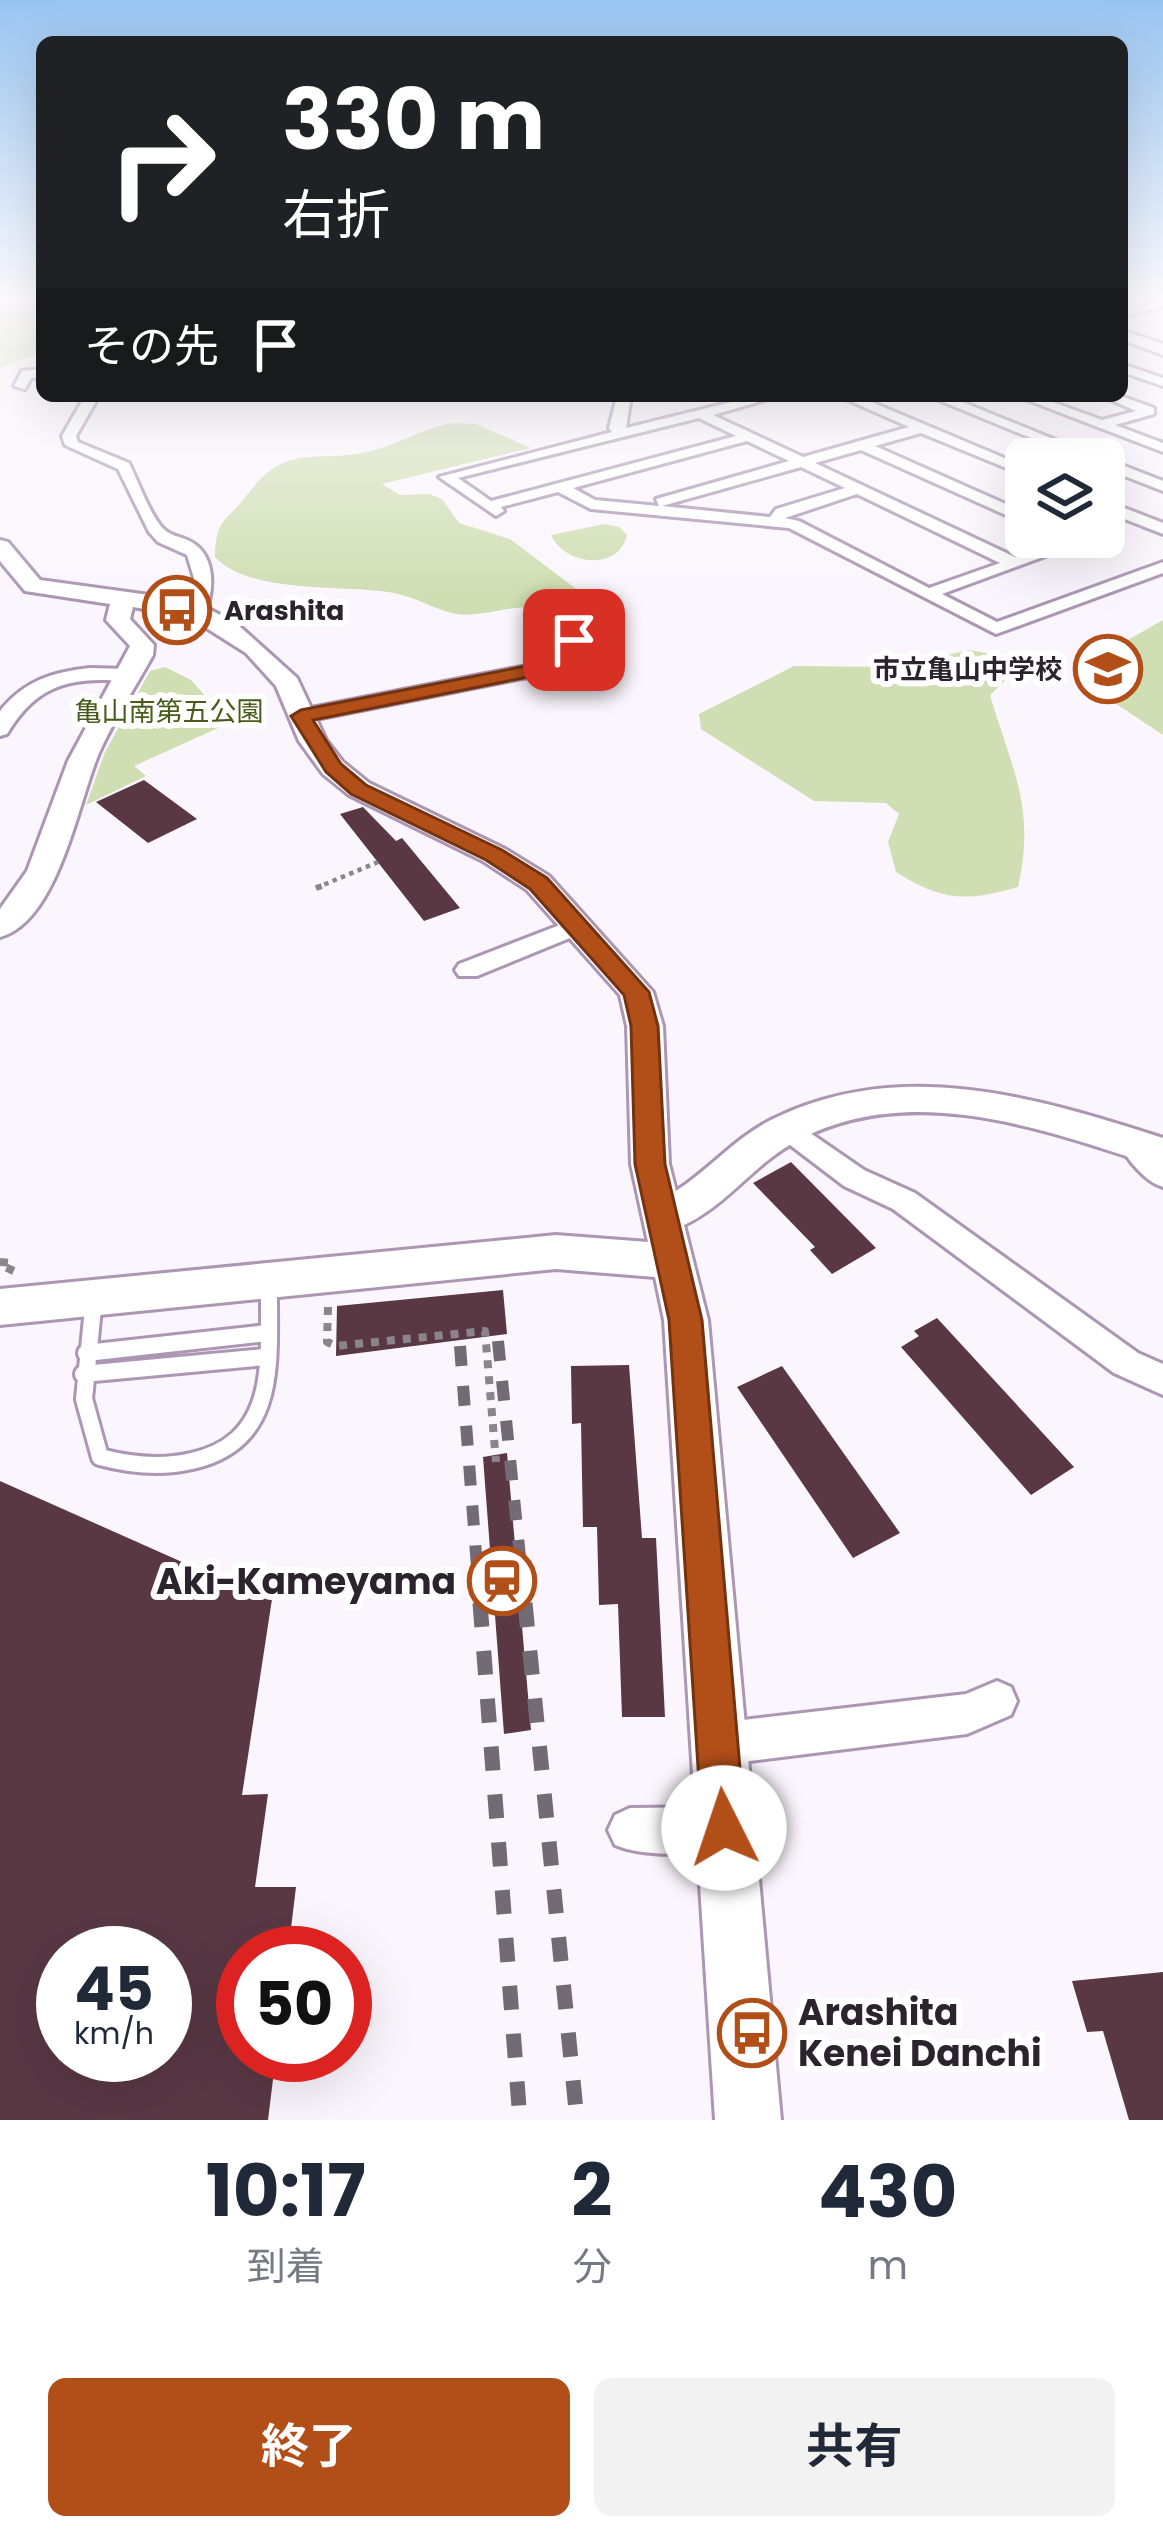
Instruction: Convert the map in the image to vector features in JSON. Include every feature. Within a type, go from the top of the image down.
[{"type":"main road","points":[[0,547],[33,586],[197,612],[229,629],[288,683],[301,716],[333,768],[359,789],[494,855],[538,884],[636,992],[645,1026],[650,1164],[686,1320],[748,2120]]},
{"type":"main road","points":[[0,927],[27,900],[41,877],[80,766],[142,655],[142,645],[118,620],[123,600]]},
{"type":"main road","points":[[0,1307],[664,1239],[753,1149],[787,1128],[883,1098],[933,1097],[1009,1109],[1147,1148]]},
{"type":"street","points":[[89,402],[69,436],[72,445],[124,466],[138,502],[162,537],[189,548],[197,558],[204,589],[197,612]]},
{"type":"street","points":[[622,402],[616,428],[624,433]]},
{"type":"street","points":[[747,437],[492,508],[446,478],[748,402]]},
{"type":"street","points":[[860,402],[1005,463]]},
{"type":"street","points":[[871,407],[888,402]]},
{"type":"street","points":[[950,402],[1042,438]]},
{"type":"street","points":[[1040,402],[1163,448]]},
{"type":"street","points":[[1101,425],[1149,411],[1125,402]]},
{"type":"street","points":[[701,414],[1014,563]]},
{"type":"street","points":[[656,509],[659,503],[922,428]]},
{"type":"street","points":[[862,445],[1005,510]]},
{"type":"street","points":[[1125,471],[1163,486]]},
{"type":"street","points":[[560,487],[591,504],[776,519],[996,629],[1163,567]]},
{"type":"street","points":[[776,519],[782,512],[858,489]]},
{"type":"street","points":[[1125,525],[1163,511]]},
{"type":"street","points":[[1125,514],[1163,530]]},
{"type":"street","points":[[927,594],[1027,558]]},
{"type":"street","points":[[301,716],[572,661],[567,645],[615,627]]},
{"type":"street","points":[[0,730],[18,697],[35,686],[83,674],[129,675]]},
{"type":"street","points":[[468,970],[578,926]]},
{"type":"street","points":[[787,1128],[854,1178],[904,1201],[1126,1364],[1163,1380]]},
{"type":"street","points":[[1147,1148],[1148,1166],[1163,1176]]},
{"type":"street","points":[[717,1744],[968,1714],[997,1700]]},
{"type":"street","points":[[630,1830],[724,1828]]},
{"type":"lane","points":[[94,1298],[82,1402],[89,1438],[100,1457],[127,1466],[158,1465],[225,1455],[245,1439],[262,1406],[269,1280]]},
{"type":"lane","points":[[86,1353],[267,1333]]},
{"type":"lane","points":[[83,1374],[265,1357]]},
{"type":"path","points":[[316,888],[378,862]]},
{"type":"path","points":[[0,1262],[13,1263],[9,1274],[0,1274]]},
{"type":"path","points":[[329,1295],[327,1342],[336,1346],[485,1331],[496,1462]]},
{"type":"green space","points":[[451,423],[476,424],[531,448],[382,484],[400,495],[429,494],[442,499],[459,523],[510,539],[579,591],[583,604],[545,619],[540,609],[529,608],[456,614],[394,593],[274,583],[231,569],[215,557],[217,534],[224,522],[276,467],[303,458],[371,451]]},
{"type":"green space","points":[[604,524],[619,527],[627,535],[614,555],[603,559],[567,553],[551,535]]},
{"type":"green space","points":[[1163,620],[1163,735],[1079,679],[1084,665]]},
{"type":"green space","points":[[970,650],[1006,657],[1012,674],[990,695],[1023,811],[1018,887],[955,896],[912,882],[896,872],[888,842],[899,814],[886,803],[814,801],[701,729],[699,714],[794,666],[891,667]]},
{"type":"green space","name":"亀山南第五公園","points":[[165,667],[191,680],[229,723],[134,766],[146,776],[86,805],[105,752],[150,671]]},
{"type":"building","points":[[144,780],[197,819],[148,843],[96,802]]},
{"type":"building","points":[[363,807],[396,841],[402,838],[460,908],[424,921],[340,814]]},
{"type":"building","points":[[791,1162],[876,1248],[832,1274],[810,1250],[815,1247],[753,1183]]},
{"type":"building","points":[[503,1290],[507,1334],[336,1356],[337,1306]]},
{"type":"building","points":[[937,1318],[1074,1467],[1031,1495],[901,1347],[919,1336],[914,1331]]},
{"type":"building","points":[[629,1365],[642,1538],[656,1538],[665,1717],[622,1717],[618,1604],[599,1605],[597,1527],[583,1527],[581,1423],[572,1424],[571,1366]]},
{"type":"building","points":[[782,1366],[900,1533],[853,1558],[737,1387]]},
{"type":"building","points":[[507,1453],[531,1730],[504,1734],[483,1457]]},
{"type":"building","points":[[0,1481],[236,1586],[274,1586],[242,1795],[268,1794],[255,1887],[296,1887],[291,1926],[216,1926],[216,2082],[273,2082],[268,2120],[0,2120]]},
{"type":"building","points":[[1163,1972],[1163,2120],[1129,2120],[1103,2031],[1087,2032],[1072,1981]]},
{"type":"railway","points":[[498,1341],[525,1606]]},
{"type":"railway","points":[[460,1346],[480,1606]]},
{"type":"railway","points":[[480,1603],[520,2120]]},
{"type":"railway","points":[[525,1603],[577,2120]]},
{"type":"place","name":"Arashita","points":[[177,610]]},
{"type":"place","name":"市立亀山中学校","points":[[1108,669]]},
{"type":"place","name":"Aki-Kameyama","points":[[502,1581]]},
{"type":"place","name":"Arashita Kenei Danchi","points":[[752,2033]]},
{"type":"route","points":[[574,640],[567,645],[572,661],[301,716],[333,768],[359,789],[494,855],[538,884],[636,992],[645,1026],[650,1164],[686,1320],[724,1828]]}]
